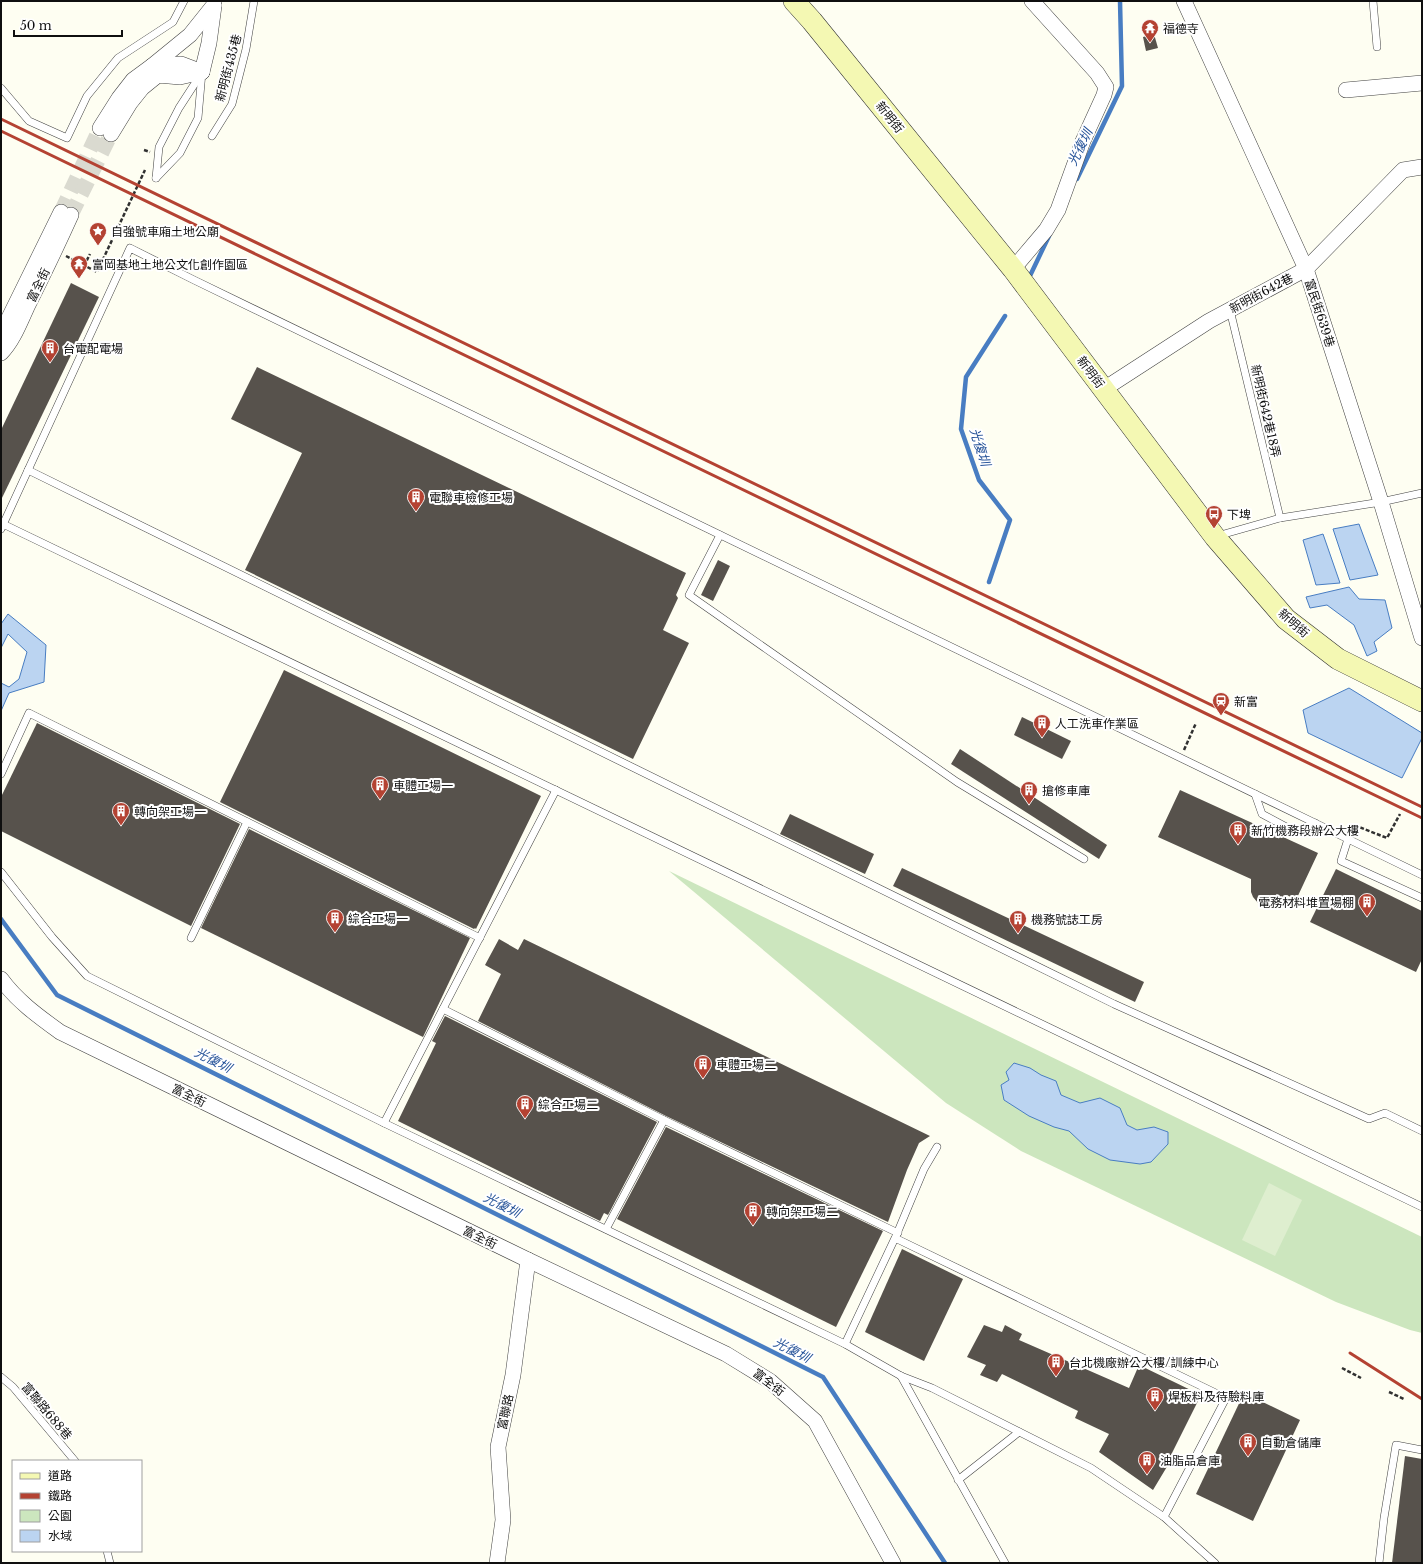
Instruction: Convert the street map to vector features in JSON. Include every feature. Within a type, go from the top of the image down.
[{"type":"street","name":"新明街","points":[[794,1],[812,21],[1013,269],[1215,537],[1286,619],[1338,659],[1422,701]]},
{"type":"street","points":[[1013,269],[1046,230],[1058,210],[1083,141],[1104,95],[1106,87],[1097,73],[1032,1]]},
{"type":"street","name":"富民街639巷","points":[[1184,1],[1306,269],[1381,502],[1422,638]]},
{"type":"street","points":[[202,72],[180,77],[158,75],[142,88],[105,131],[119,98],[133,80],[190,35],[214,3]]},
{"type":"street","points":[[202,72],[209,43],[214,3]]},
{"type":"street","points":[[152,66],[181,64],[202,72]]},
{"type":"street","points":[[1346,90],[1422,83]]},
{"type":"street","name":"新明街642巷","points":[[1104,390],[1209,321],[1306,269],[1403,170],[1422,167]]},
{"type":"street","name":"富全街","points":[[1,334],[66,213],[56,250],[16,330],[1,353]]},
{"type":"street","name":"富全街","points":[[1,979],[10,991],[32,1012],[60,1032],[528,1260],[726,1354],[770,1380],[815,1421],[893,1563]]},
{"type":"street","name":"富聯路","points":[[497,1563],[503,1520],[498,1447],[513,1375],[528,1260]]},
{"type":"lane","points":[[1,88],[29,122],[68,138],[87,96],[118,58],[173,22],[184,1]]},
{"type":"lane","name":"新明街435巷","points":[[212,136],[232,104],[246,48],[254,1]]},
{"type":"lane","points":[[1373,1],[1377,47]]},
{"type":"lane","points":[[202,72],[198,118],[180,153],[156,178],[159,147],[179,108],[202,72]]},
{"type":"lane","points":[[1422,875],[130,248],[2,526],[556,790],[1422,1207]]},
{"type":"lane","name":"新明街642巷18弄","points":[[1230,310],[1280,518]]},
{"type":"lane","points":[[28,470],[1114,1004],[1369,1119],[1385,1113],[1422,1131]]},
{"type":"lane","points":[[1215,537],[1280,518],[1422,494]]},
{"type":"lane","points":[[720,535],[689,595],[957,782],[1084,859]]},
{"type":"lane","points":[[1,774],[29,713],[480,938]]},
{"type":"lane","points":[[384,1123],[556,790]]},
{"type":"lane","points":[[1255,794],[1262,814],[1294,831],[1315,824]]},
{"type":"lane","points":[[191,938],[247,822]]},
{"type":"lane","points":[[1348,839],[1341,861],[1422,898]]},
{"type":"lane","points":[[1,872],[52,937],[87,976],[384,1123],[845,1344],[901,1376],[932,1388],[1091,1468],[1164,1517],[1215,1563]]},
{"type":"lane","points":[[443,1009],[897,1236],[1226,1398],[1164,1517]]},
{"type":"lane","points":[[606,1230],[664,1120]]},
{"type":"lane","points":[[845,1344],[897,1236],[924,1169],[937,1146]]},
{"type":"lane","points":[[901,1376],[1005,1563]]},
{"type":"lane","name":"富聯路688巷","points":[[1,1377],[13,1387],[74,1460]]},
{"type":"lane","points":[[958,1480],[1019,1432]]},
{"type":"lane","points":[[1378,1563],[1396,1446],[1422,1450]]},
{"type":"lane","points":[[107,1552],[110,1563]]},
{"type":"path","points":[[144,150],[150,152],[148,156]]},
{"type":"path","points":[[56,250],[97,272],[145,171],[146,165]]},
{"type":"path","points":[[84,266],[90,254]]},
{"type":"path","points":[[1180,758],[1196,723]]},
{"type":"path","points":[[1348,839],[1354,824],[1387,838],[1400,814]]},
{"type":"path","points":[[1342,1368],[1361,1378]]},
{"type":"path","points":[[1388,1392],[1404,1399]]},
{"type":"green space","points":[[669,871],[1422,1237],[1422,1333],[1410,1330],[1336,1302],[1021,1151],[946,1103]]},
{"type":"green space","points":[[1269,1183],[1302,1200],[1275,1256],[1242,1240]]},
{"type":"water","points":[[1359,524],[1378,575],[1350,580],[1333,529]]},
{"type":"water","points":[[1323,534],[1340,583],[1316,585],[1303,540]]},
{"type":"water","points":[[1349,587],[1359,599],[1385,600],[1392,628],[1374,642],[1377,651],[1367,656],[1354,625],[1327,605],[1310,608],[1306,597]]},
{"type":"water","points":[[8,614],[46,645],[44,682],[9,693],[1,711],[1,683],[9,687],[19,679],[27,652],[8,634],[1,648],[1,624]]},
{"type":"water","points":[[1349,688],[1422,733],[1422,738],[1402,778],[1308,733],[1303,710]]},
{"type":"water","points":[[1014,1063],[1030,1068],[1041,1075],[1056,1081],[1061,1095],[1080,1103],[1100,1098],[1120,1108],[1127,1125],[1137,1130],[1154,1127],[1168,1132],[1168,1144],[1151,1162],[1140,1164],[1110,1160],[1088,1149],[1069,1131],[1054,1127],[1029,1116],[1004,1100],[1001,1085],[1009,1080],[1006,1072]]},
{"type":"building","name":"福德寺","points":[[1154,34],[1158,48],[1146,51],[1143,37]]},
{"type":"building","name":"台電配電場","points":[[71,283],[99,297],[1,500],[1,430]]},
{"type":"building","name":"電聯車檢修工場","points":[[257,367],[686,573],[676,595],[678,598],[663,630],[689,643],[633,759],[245,570],[302,453],[231,419]]},
{"type":"building","points":[[718,560],[730,566],[713,601],[701,595]]},
{"type":"building","name":"車體工場一","points":[[284,670],[541,796],[476,929],[220,802]]},
{"type":"building","name":"人工洗車作業區","points":[[1022,717],[1071,741],[1062,759],[1014,735]]},
{"type":"building","name":"轉向架工場一","points":[[37,723],[240,824],[191,926],[1,831],[1,797]]},
{"type":"building","name":"搶修車庫","points":[[960,749],[1107,845],[1099,859],[951,764]]},
{"type":"building","name":"新竹機務段辦公大樓","points":[[1180,790],[1318,853],[1296,900],[1287,895],[1274,904],[1267,905],[1258,903],[1251,892],[1251,879],[1158,837]]},
{"type":"building","points":[[790,814],[874,854],[865,874],[780,834]]},
{"type":"building","name":"綜合工場一","points":[[249,829],[470,938],[423,1037],[201,928]]},
{"type":"building","name":"機務號誌工房","points":[[902,868],[1144,982],[1135,1002],[893,886]]},
{"type":"building","name":"電務材料堆置場棚","points":[[1336,869],[1422,911],[1422,959],[1416,972],[1310,922]]},
{"type":"building","name":"車體工場二","points":[[499,939],[518,950],[524,939],[930,1136],[919,1143],[907,1170],[888,1222],[666,1116],[478,1021],[501,974],[485,965]]},
{"type":"building","name":"綜合工場二","points":[[445,1016],[657,1122],[608,1215],[604,1213],[600,1221],[398,1121],[436,1043],[432,1041]]},
{"type":"building","name":"轉向架工場二","points":[[666,1127],[883,1231],[836,1327],[617,1219]]},
{"type":"building","points":[[902,1249],[963,1279],[924,1361],[865,1332]]},
{"type":"building","points":[[984,1325],[1002,1332],[1005,1325],[1022,1334],[1019,1340],[1129,1388],[1139,1365],[1201,1395],[1169,1459],[1171,1460],[1153,1490],[1099,1452],[1109,1434],[1075,1418],[1078,1411],[1002,1374],[997,1382],[980,1375],[986,1365],[967,1357]]},
{"type":"building","name":"自動倉儲庫","points":[[1244,1393],[1300,1420],[1253,1521],[1196,1494]]},
{"type":"building","points":[[1405,1456],[1422,1459],[1422,1563],[1392,1563]]},
{"type":"waterway","name":"光復圳","points":[[1077,179],[1122,86],[1120,1]]},
{"type":"waterway","name":"光復圳","points":[[1028,280],[1049,236]]},
{"type":"waterway","name":"光復圳","points":[[989,582],[1010,520],[979,480],[961,429],[966,377],[1005,316]]},
{"type":"waterway","name":"光復圳","points":[[1,919],[57,995],[823,1377],[945,1563]]},
{"type":"tunnel","points":[[61,212],[100,128]]},
{"type":"tunnel","points":[[71,215],[111,134]]},
{"type":"railway","points":[[1,119],[1422,807]]},
{"type":"railway","points":[[1,131],[1422,818]]},
{"type":"railway","points":[[1350,1353],[1422,1399]]},
{"type":"place","name":"福德寺","points":[[1150,43]]},
{"type":"place","name":"自強號車廂土地公廟","points":[[98,246]]},
{"type":"place","name":"富岡基地土地公文化創作園區","points":[[79,279]]},
{"type":"place","name":"台電配電場","points":[[50,363]]},
{"type":"place","name":"電聯車檢修工場","points":[[416,512]]},
{"type":"place","name":"下埤","points":[[1214,529]]},
{"type":"place","name":"新富","points":[[1221,716]]},
{"type":"place","name":"人工洗車作業區","points":[[1042,738]]},
{"type":"place","name":"車體工場一","points":[[380,800]]},
{"type":"place","name":"搶修車庫","points":[[1029,805]]},
{"type":"place","name":"轉向架工場一","points":[[121,826]]},
{"type":"place","name":"新竹機務段辦公大樓","points":[[1238,845]]},
{"type":"place","name":"電務材料堆置場棚","points":[[1367,917]]},
{"type":"place","name":"綜合工場一","points":[[335,933]]},
{"type":"place","name":"機務號誌工房","points":[[1018,934]]},
{"type":"place","name":"車體工場二","points":[[703,1079]]},
{"type":"place","name":"綜合工場二","points":[[525,1119]]},
{"type":"place","name":"轉向架工場二","points":[[753,1226]]},
{"type":"place","name":"台北機廠辦公大樓/訓練中心","points":[[1056,1377]]},
{"type":"place","name":"焊板料及待驗料庫","points":[[1155,1411]]},
{"type":"place","name":"自動倉儲庫","points":[[1248,1457]]},
{"type":"place","name":"油脂品倉庫","points":[[1147,1475]]}]
